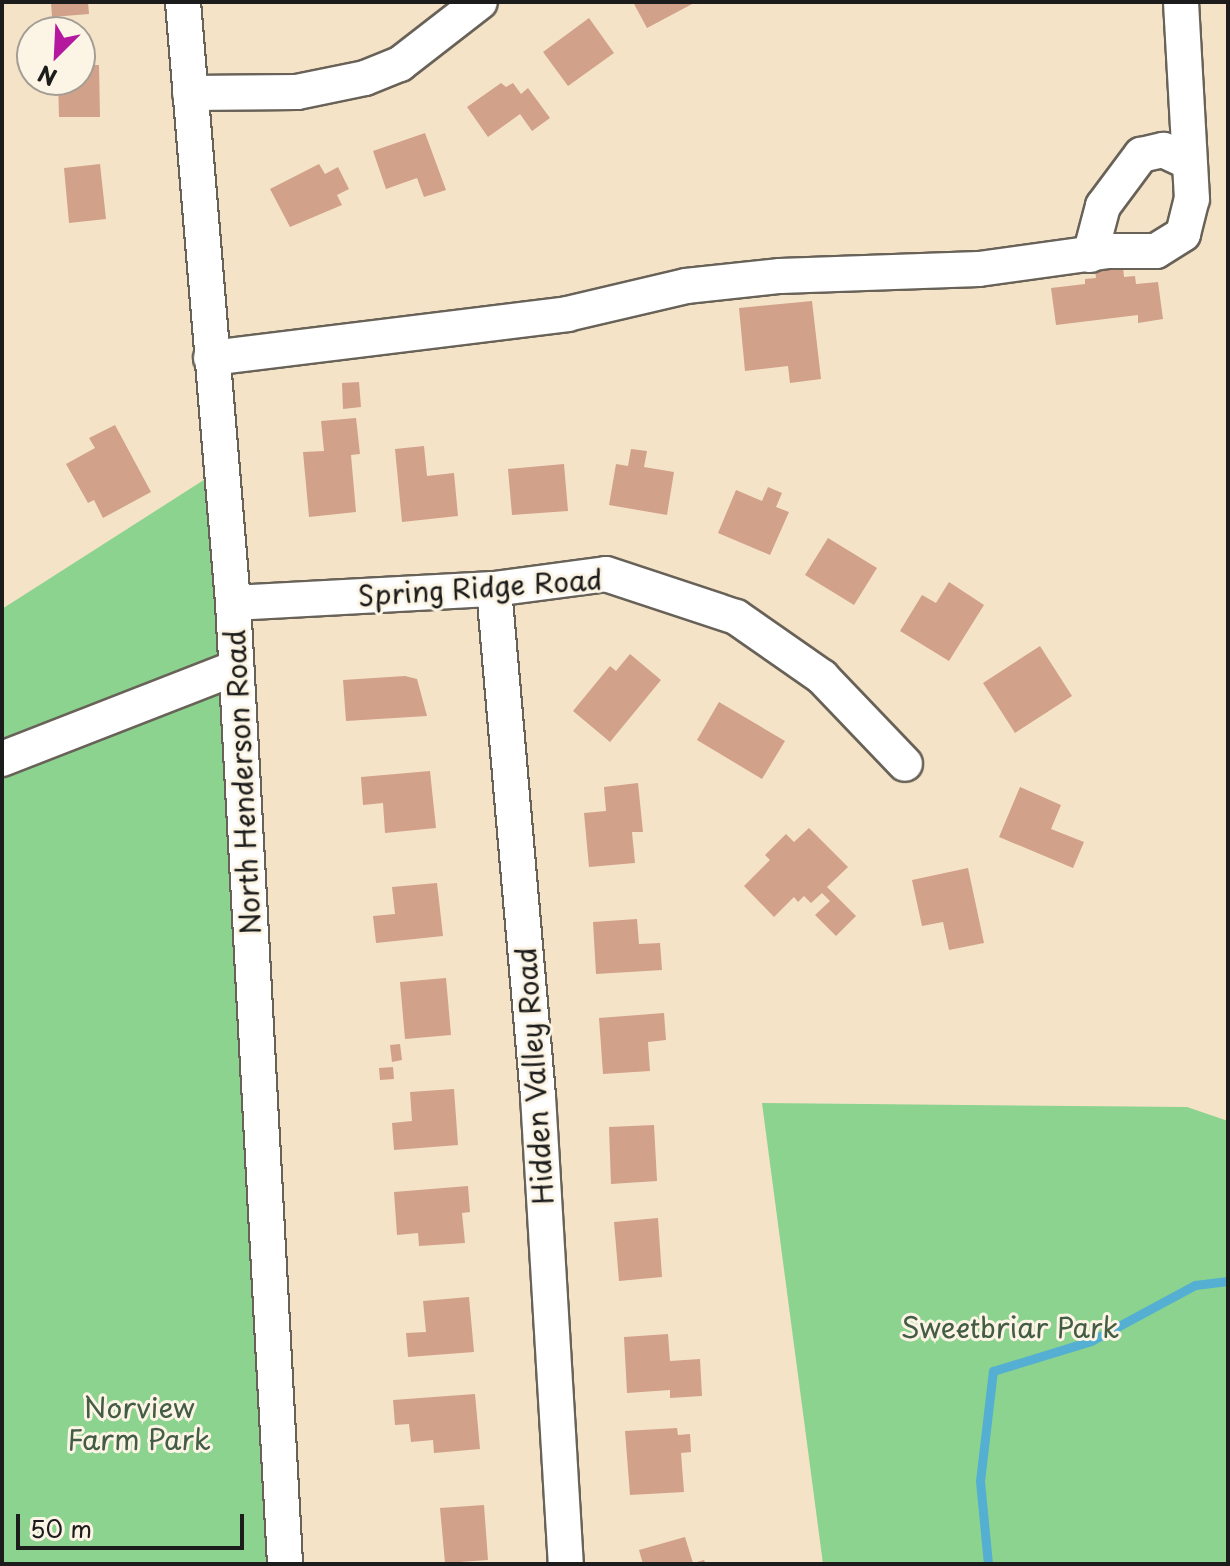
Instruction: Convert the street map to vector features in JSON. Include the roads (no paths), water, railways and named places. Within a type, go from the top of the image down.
[{"type":"street","name":"North Henderson Road","points":[[183,2],[233,603],[285,1564]]},
{"type":"street","points":[[190,93],[297,92],[365,78],[400,64],[480,2]]},
{"type":"street","points":[[211,358],[567,314],[686,286],[780,276],[979,269],[1090,255],[1156,251],[1183,234],[1192,199],[1181,2]]},
{"type":"street","points":[[1090,255],[1103,206],[1141,155],[1163,150],[1189,162]]},
{"type":"street","name":"Spring Ridge Road","points":[[233,603],[494,589],[606,574],[736,617],[822,677],[905,764]]},
{"type":"street","name":"Hidden Valley Road","points":[[494,589],[538,1096],[566,1564]]},
{"type":"street","points":[[2,759],[236,668]]},
{"type":"waterway","points":[[988,1564],[980,1481],[993,1371],[1091,1341],[1195,1285],[1228,1281]]},
{"type":"park label","name":"Sweetbriar Park","points":[[1010,1327]]},
{"type":"park label","name":"Norview Farm Park","points":[[139,1423]]}]
